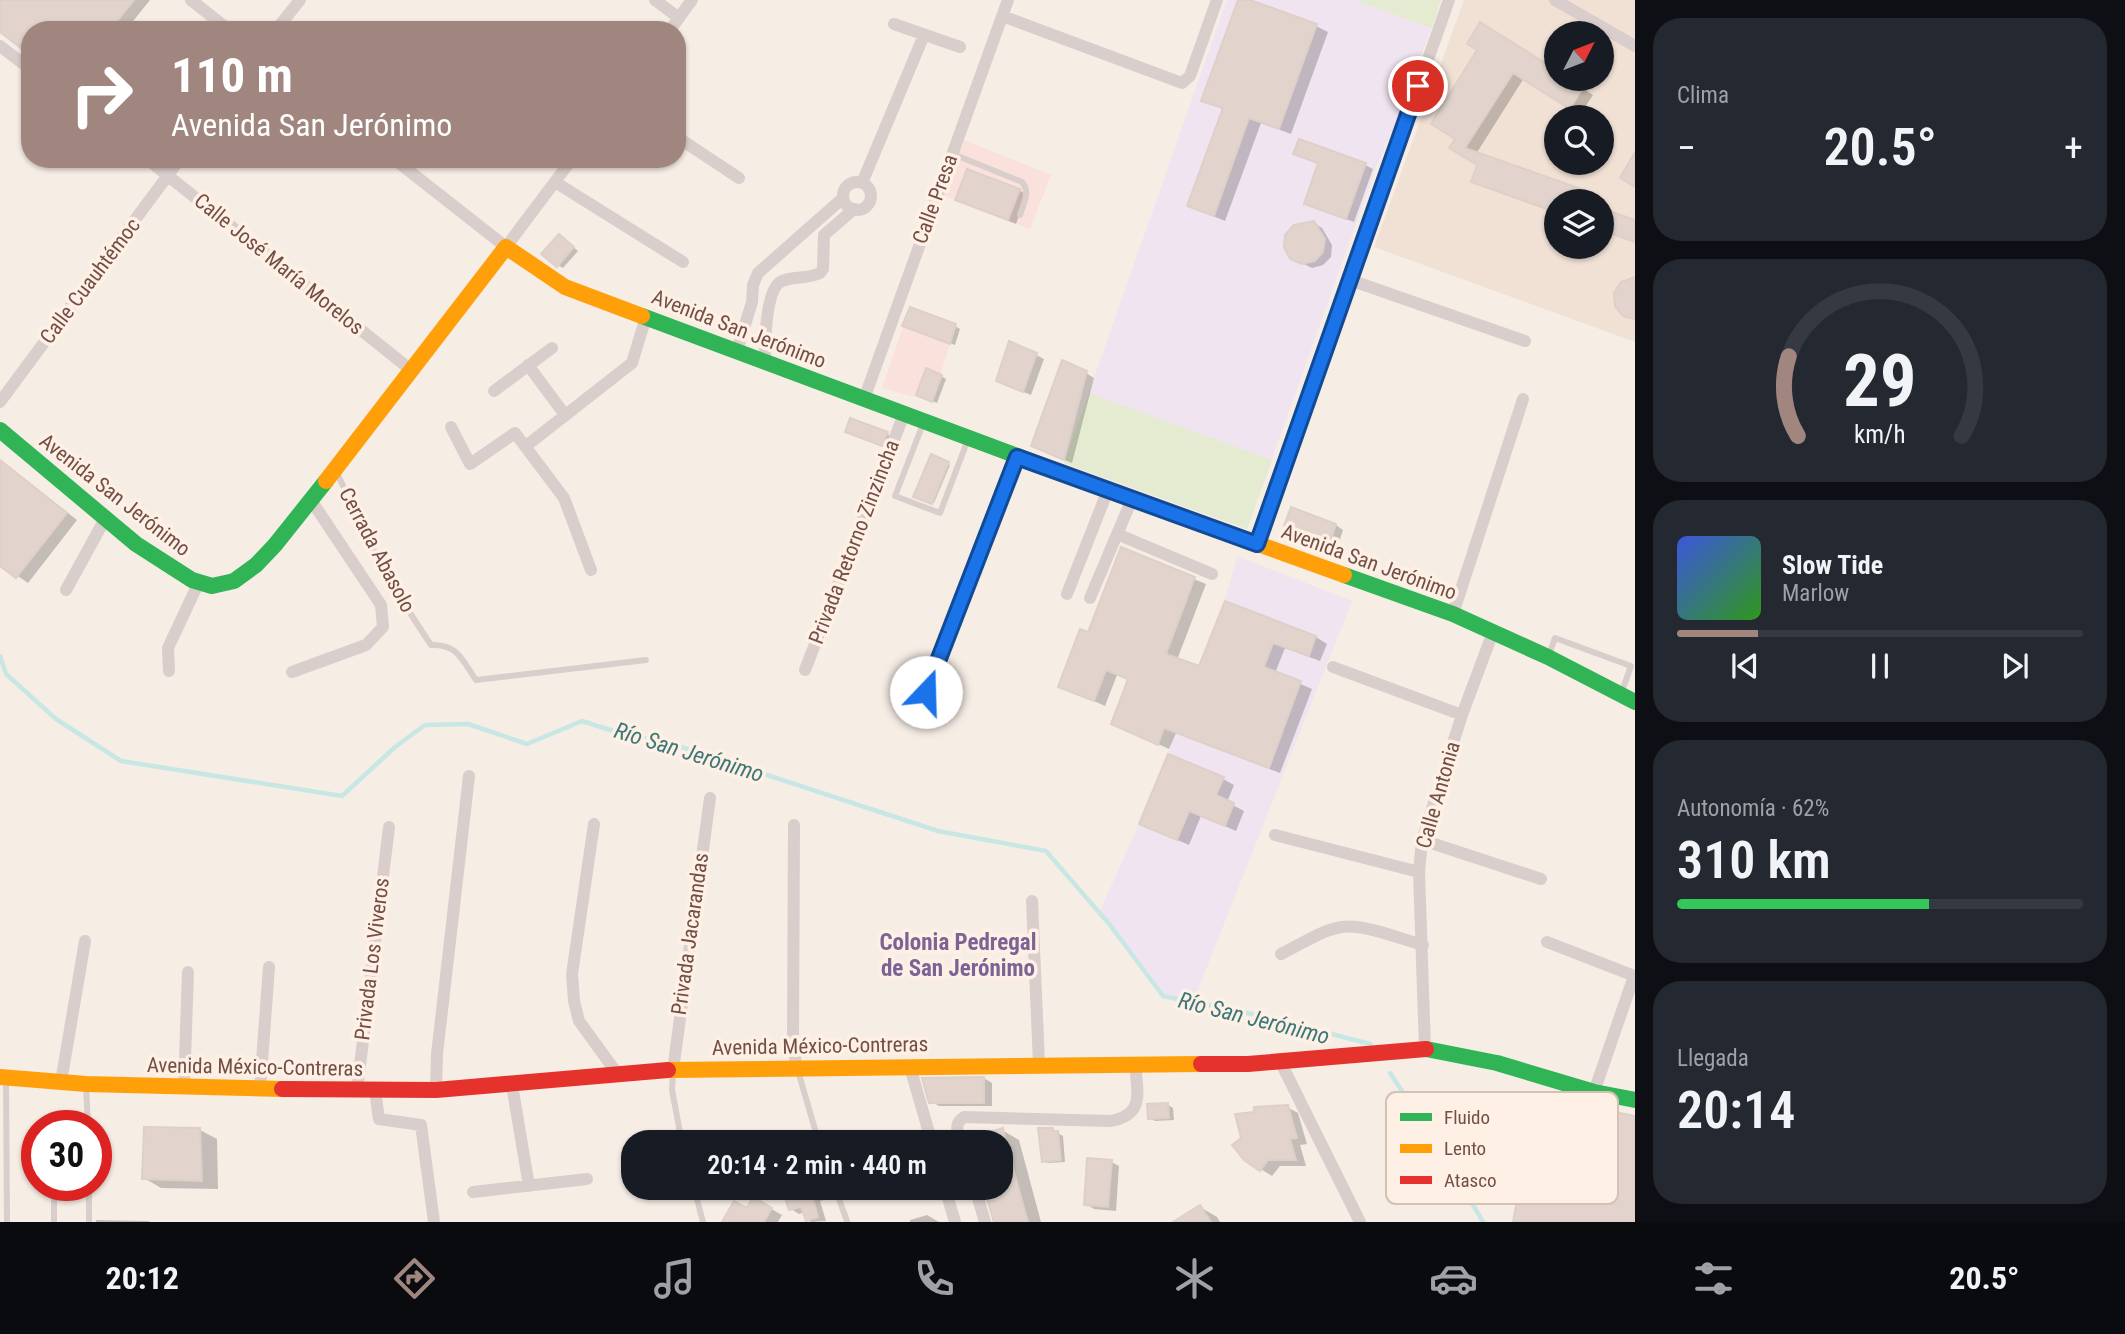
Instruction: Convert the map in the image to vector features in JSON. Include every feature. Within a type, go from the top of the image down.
[{"type":"main road","name":"Avenida San Jerónimo","points":[[0,430],[156,559],[198,584],[214,587],[231,583],[245,575],[264,557],[336,470],[506,247],[565,286],[1108,491],[1452,614],[1548,657],[1628,698]]},
{"type":"main road","name":"Avenida México-Contreras","points":[[3,1078],[184,1088],[436,1090],[673,1070],[1135,1062],[1280,1063],[1425,1049],[1497,1063],[1594,1092]]},
{"type":"street","points":[[191,0],[218,21]]},
{"type":"street","points":[[283,21],[300,0]]},
{"type":"street","points":[[655,0],[679,18]]},
{"type":"street","points":[[677,21],[692,0]]},
{"type":"street","name":"Calle Presa","points":[[864,398],[1008,0]]},
{"type":"street","points":[[1002,16],[1182,83],[1191,76],[1217,0]]},
{"type":"street","points":[[1257,544],[1449,0]]},
{"type":"street","points":[[1555,0],[1635,46]]},
{"type":"street","points":[[894,24],[960,47]]},
{"type":"street","points":[[862,183],[925,35]]},
{"type":"street","points":[[0,46],[21,62]]},
{"type":"street","points":[[686,143],[739,178]]},
{"type":"street","name":"Calle José María Morelos","points":[[159,168],[411,370]]},
{"type":"street","name":"Calle Cuauhtémoc","points":[[0,402],[173,168]]},
{"type":"street","points":[[405,168],[506,247],[565,168]]},
{"type":"street","points":[[555,182],[683,262]]},
{"type":"street","points":[[737,351],[758,273],[844,198],[849,185],[862,183],[870,190],[870,200],[864,208],[849,207],[844,198]]},
{"type":"street","points":[[765,361],[766,329],[776,286],[782,281],[820,273],[823,269],[824,235],[854,209]]},
{"type":"street","points":[[1350,280],[1525,341]]},
{"type":"street","points":[[526,446],[632,363],[646,317]]},
{"type":"street","points":[[494,391],[552,348]]},
{"type":"street","points":[[528,365],[565,415]]},
{"type":"street","points":[[1452,614],[1522,400]]},
{"type":"street","name":"Privada Retorno Zinzincha","points":[[805,670],[904,414]]},
{"type":"street","points":[[451,427],[470,464],[515,433],[564,498],[591,570]]},
{"type":"street","points":[[926,692],[1017,457]]},
{"type":"street","points":[[1067,594],[1108,491]]},
{"type":"street","points":[[1090,598],[1132,499]]},
{"type":"street","points":[[292,672],[366,645],[383,627],[381,604],[311,500]]},
{"type":"street","points":[[66,590],[105,519]]},
{"type":"street","points":[[1117,534],[1212,574]]},
{"type":"street","points":[[169,671],[168,648],[198,584]]},
{"type":"street","name":"Calle Antonia","points":[[1425,1049],[1419,872],[1422,839],[1462,715],[1493,632]]},
{"type":"street","points":[[1333,667],[1462,715]]},
{"type":"street","points":[[436,1090],[437,1054],[469,776]]},
{"type":"street","name":"Privada Jacarandas","points":[[673,1070],[710,798]]},
{"type":"street","points":[[594,824],[572,974],[574,1001],[579,1021],[619,1076]]},
{"type":"street","points":[[794,825],[793,1035],[796,1066]]},
{"type":"street","name":"Privada Los Viveros","points":[[357,1090],[389,827]]},
{"type":"street","points":[[1275,835],[1419,872]]},
{"type":"street","points":[[1422,839],[1541,879]]},
{"type":"street","points":[[1032,901],[1039,1064]]},
{"type":"street","points":[[1281,954],[1327,931],[1343,927],[1362,929],[1423,945]]},
{"type":"street","points":[[61,1082],[85,941]]},
{"type":"street","points":[[1547,942],[1632,975],[1633,979],[1594,1092]]},
{"type":"street","points":[[260,1088],[269,967]]},
{"type":"street","points":[[184,1088],[188,972]]},
{"type":"street","points":[[958,1130],[958,1121],[964,1117],[1110,1121],[1123,1119],[1133,1112],[1138,1099],[1135,1062]]},
{"type":"street","points":[[1280,1063],[1360,1222]]},
{"type":"street","points":[[910,1067],[928,1130]]},
{"type":"street","points":[[512,1085],[528,1186]]},
{"type":"street","points":[[375,1090],[379,1119],[421,1125],[434,1222]]},
{"type":"street","points":[[473,1192],[587,1179]]},
{"type":"street","points":[[949,1200],[955,1222]]},
{"type":"street","points":[[979,1200],[985,1222]]},
{"type":"lane","points":[[951,153],[1022,183],[1027,192],[1020,215]]},
{"type":"lane","points":[[924,422],[895,496],[917,505],[940,513],[969,439]]},
{"type":"lane","name":"Cerrada Abasolo","points":[[336,470],[387,578],[431,645],[445,645],[454,649],[476,680],[646,660]]},
{"type":"lane","points":[[1548,657],[1555,638],[1631,666],[1628,698]]},
{"type":"lane","points":[[796,1066],[815,1130]]},
{"type":"lane","points":[[673,1070],[672,1090],[680,1130]]},
{"type":"lane","points":[[3,1078],[7,1222]]},
{"type":"lane","points":[[86,1084],[87,1110]]},
{"type":"lane","points":[[697,1200],[703,1222]]},
{"type":"lane","points":[[839,1200],[847,1221]]},
{"type":"lane","points":[[54,1201],[54,1222]]},
{"type":"lane","points":[[89,1201],[89,1222]]},
{"type":"shaded area","points":[[1227,0],[1441,0],[1403,107],[1377,165],[1247,529],[1064,463]]},
{"type":"shaded area","points":[[1464,0],[1635,0],[1635,342],[1374,247]]},
{"type":"shaded area","points":[[964,140],[1051,175],[1030,229],[942,195]]},
{"type":"shaded area","points":[[910,307],[956,324],[932,402],[882,388]]},
{"type":"shaded area","points":[[1237,556],[1352,601],[1193,1002],[1163,996],[1099,913],[1168,754],[1225,601]]},
{"type":"green space","points":[[1354,0],[1441,0],[1432,28]]},
{"type":"green space","points":[[1089,393],[1272,460],[1247,529],[1064,463]]},
{"type":"building","points":[[0,0],[134,0],[117,21],[21,21],[21,48],[0,32]]},
{"type":"building","points":[[1238,0],[1250,0],[1317,24],[1279,129],[1249,118],[1214,216],[1187,206],[1223,108],[1201,101]]},
{"type":"building","points":[[1480,22],[1544,62],[1544,91],[1581,91],[1572,105],[1564,105],[1513,73],[1465,148],[1581,189],[1544,189],[1544,208],[1471,182],[1477,165],[1449,148],[1455,139],[1431,124],[1477,50],[1467,44]]},
{"type":"building","points":[[1299,139],[1366,163],[1346,219],[1304,204],[1318,163],[1293,154]]},
{"type":"building","points":[[1635,152],[1635,187],[1620,178]]},
{"type":"building","points":[[967,169],[1020,189],[1008,220],[955,200]]},
{"type":"building","points":[[1614,213],[1635,220],[1635,242],[1614,235]]},
{"type":"building","points":[[1314,221],[1325,239],[1323,252],[1315,261],[1302,264],[1290,259],[1284,247],[1285,235],[1294,225]]},
{"type":"building","points":[[559,234],[574,247],[557,267],[541,254]]},
{"type":"building","points":[[1635,277],[1635,319],[1623,316],[1615,306],[1614,293],[1621,282]]},
{"type":"building","points":[[910,307],[956,324],[950,344],[902,326]]},
{"type":"building","points":[[1009,341],[1037,353],[1023,392],[996,381]]},
{"type":"building","points":[[1062,360],[1087,371],[1064,460],[1031,446]]},
{"type":"building","points":[[926,368],[942,375],[932,402],[916,395]]},
{"type":"building","points":[[850,418],[888,432],[882,446],[845,432]]},
{"type":"building","points":[[931,454],[949,462],[932,504],[913,497]]},
{"type":"building","points":[[0,460],[67,513],[16,578],[0,566]]},
{"type":"building","points":[[1291,507],[1336,524],[1330,543],[1284,526]]},
{"type":"building","points":[[1121,547],[1195,577],[1166,654],[1199,666],[1225,601],[1316,636],[1309,656],[1273,643],[1264,667],[1301,681],[1269,768],[1164,728],[1158,745],[1111,724],[1128,679],[1106,670],[1094,701],[1058,687],[1080,629],[1088,632]]},
{"type":"building","points":[[1168,754],[1224,777],[1216,795],[1234,803],[1225,826],[1189,811],[1177,840],[1139,824]]},
{"type":"building","points":[[984,1077],[984,1103],[929,1103],[922,1078]]},
{"type":"building","points":[[1168,1103],[1169,1118],[1148,1119],[1147,1104]]},
{"type":"building","points":[[1288,1105],[1297,1138],[1290,1139],[1296,1160],[1268,1160],[1260,1171],[1244,1160],[1232,1145],[1241,1138],[1235,1114],[1254,1112],[1254,1107]]},
{"type":"building","points":[[1618,1113],[1635,1116],[1635,1222],[1513,1222],[1516,1204],[1618,1204]]},
{"type":"building","points":[[144,1127],[200,1128],[202,1181],[142,1179]]},
{"type":"building","points":[[1038,1128],[1053,1128],[1053,1131],[1058,1131],[1061,1160],[1042,1162]]},
{"type":"building","points":[[1087,1158],[1112,1160],[1108,1207],[1084,1205]]},
{"type":"building","points":[[1013,1168],[1028,1222],[994,1222],[988,1200],[1013,1200]]},
{"type":"building","points":[[751,1200],[758,1200],[772,1208],[764,1222],[722,1222],[734,1201],[747,1208]]},
{"type":"building","points":[[786,1200],[813,1200],[818,1217],[806,1221],[801,1207],[789,1210]]},
{"type":"building","points":[[1200,1205],[1211,1222],[1173,1222]]},
{"type":"waterway","name":"Río San Jerónimo","points":[[0,656],[6,674],[56,719],[121,761],[342,796],[395,747],[425,725],[468,724],[527,744],[582,721],[626,735],[666,742],[938,831],[1046,851],[1110,925],[1163,996],[1266,1017],[1370,1044],[1373,1048]]},
{"type":"waterway","name":"Río San Jerónimo","points":[[1390,1073],[1403,1092]]},
{"type":"waterway","name":"Río San Jerónimo","points":[[1472,1204],[1483,1222]]},
{"type":"traffic: fast","points":[[642,316],[1079,479]]},
{"type":"traffic: fast","points":[[0,430],[136,544],[192,580],[212,586],[234,581],[256,565],[326,481]]},
{"type":"traffic: fast","points":[[1344,575],[1453,614],[1548,657],[1635,702]]},
{"type":"traffic: fast","points":[[1426,1049],[1497,1063],[1594,1092]]},
{"type":"traffic: fast","points":[[1618,1097],[1635,1100]]},
{"type":"traffic: slow","points":[[326,481],[506,247],[565,287],[642,316]]},
{"type":"traffic: slow","points":[[1079,479],[1344,575]]},
{"type":"traffic: slow","points":[[668,1070],[1201,1064]]},
{"type":"traffic: slow","points":[[0,1077],[86,1084],[282,1089]]},
{"type":"traffic: jam","points":[[1201,1064],[1248,1064],[1426,1049]]},
{"type":"traffic: jam","points":[[282,1089],[436,1090],[668,1070]]},
{"type":"district","name":"Colonia Pedregal de San Jerónimo","points":[[958,955]]},
{"type":"route","points":[[926,692],[1017,457],[1257,544],[1418,86]]}]
